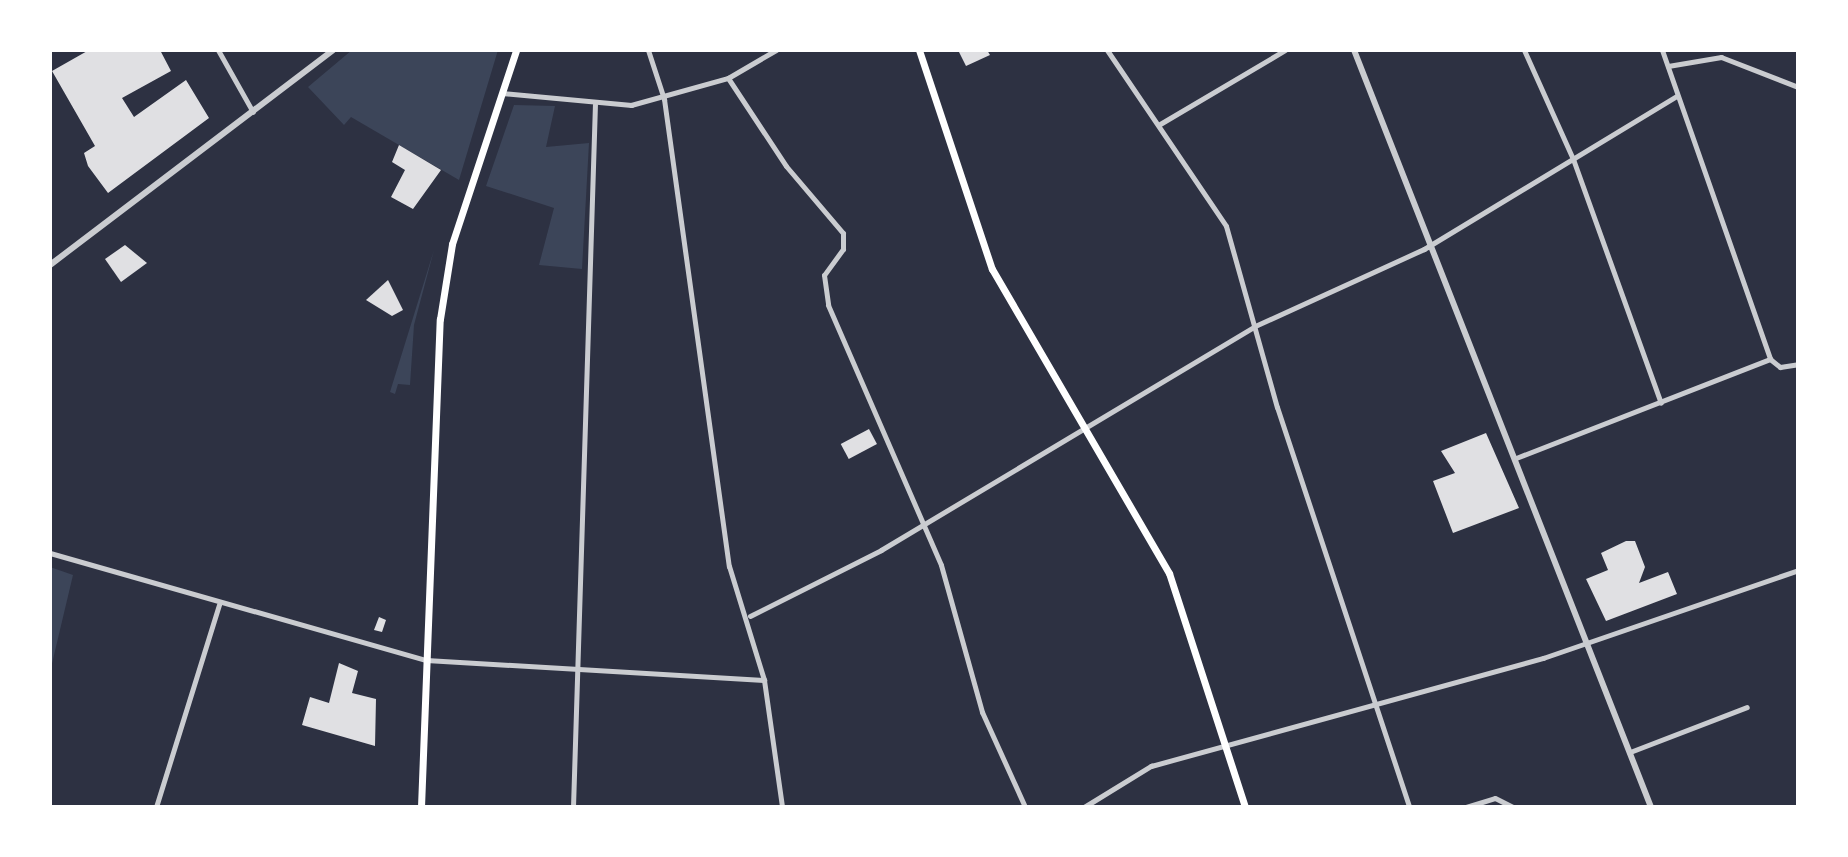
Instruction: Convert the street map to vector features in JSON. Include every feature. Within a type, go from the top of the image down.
[{"type":"main road","points":[[421,807],[440,319],[452,244],[516,50]]},
{"type":"main road","points":[[919,50],[987,258],[1159,552],[1245,807]]},
{"type":"street","points":[[218,50],[254,113]]},
{"type":"street","points":[[50,265],[333,50]]},
{"type":"street","points":[[648,50],[664,99],[727,552],[750,616],[764,680],[782,807]]},
{"type":"street","points":[[502,93],[595,104],[664,99],[728,78],[776,50]]},
{"type":"street","points":[[1107,50],[1160,124],[1226,226],[1373,702],[1409,807]]},
{"type":"street","points":[[1160,124],[1273,52],[1285,50]]},
{"type":"street","points":[[1354,50],[1651,807]]},
{"type":"street","points":[[1524,50],[1573,159],[1661,403]]},
{"type":"street","points":[[1662,50],[1770,359],[1780,367],[1798,364]]},
{"type":"street","points":[[1668,66],[1721,57],[1798,87]]},
{"type":"street","points":[[728,78],[786,166],[843,233],[843,249],[822,286],[923,524],[982,712],[1025,807]]},
{"type":"street","points":[[750,616],[923,524],[1255,326],[1431,245],[1677,96]]},
{"type":"street","points":[[573,807],[595,104]]},
{"type":"street","points":[[1516,458],[1770,359]]},
{"type":"street","points":[[50,553],[219,605],[426,660],[764,680]]},
{"type":"street","points":[[1084,807],[1128,775],[1225,742],[1587,644],[1798,570]]},
{"type":"street","points":[[156,807],[219,605]]},
{"type":"street","points":[[1630,752],[1747,707]]},
{"type":"street","points":[[1466,807],[1495,798],[1513,807]]},
{"type":"shaded area","points":[[352,50],[498,50],[459,180],[351,117],[344,125],[308,87]]},
{"type":"shaded area","points":[[514,105],[555,106],[546,147],[589,143],[582,269],[539,265],[554,208],[486,186]]},
{"type":"shaded area","points":[[434,250],[414,325],[410,385],[398,384],[395,394],[390,392]]},
{"type":"shaded area","points":[[50,567],[73,575],[50,672]]},
{"type":"building","points":[[89,50],[160,50],[171,71],[122,98],[134,117],[186,80],[209,118],[108,193],[88,166],[84,153],[95,146],[52,71]]},
{"type":"building","points":[[958,50],[987,50],[990,55],[966,66]]},
{"type":"building","points":[[399,145],[441,170],[413,209],[391,197],[405,170],[392,162]]},
{"type":"building","points":[[125,245],[147,263],[121,282],[105,259]]},
{"type":"building","points":[[388,280],[403,310],[392,316],[366,300]]},
{"type":"building","points":[[869,429],[877,444],[849,459],[841,444]]},
{"type":"building","points":[[1486,433],[1519,508],[1453,533],[1433,481],[1455,473],[1441,451]]},
{"type":"building","points":[[1626,541],[1635,541],[1645,567],[1639,583],[1668,572],[1677,594],[1606,621],[1586,579],[1608,570],[1601,553]]},
{"type":"building","points":[[379,617],[386,620],[382,632],[374,630]]},
{"type":"building","points":[[339,663],[358,671],[352,693],[376,699],[375,746],[302,725],[310,697],[329,703]]}]
